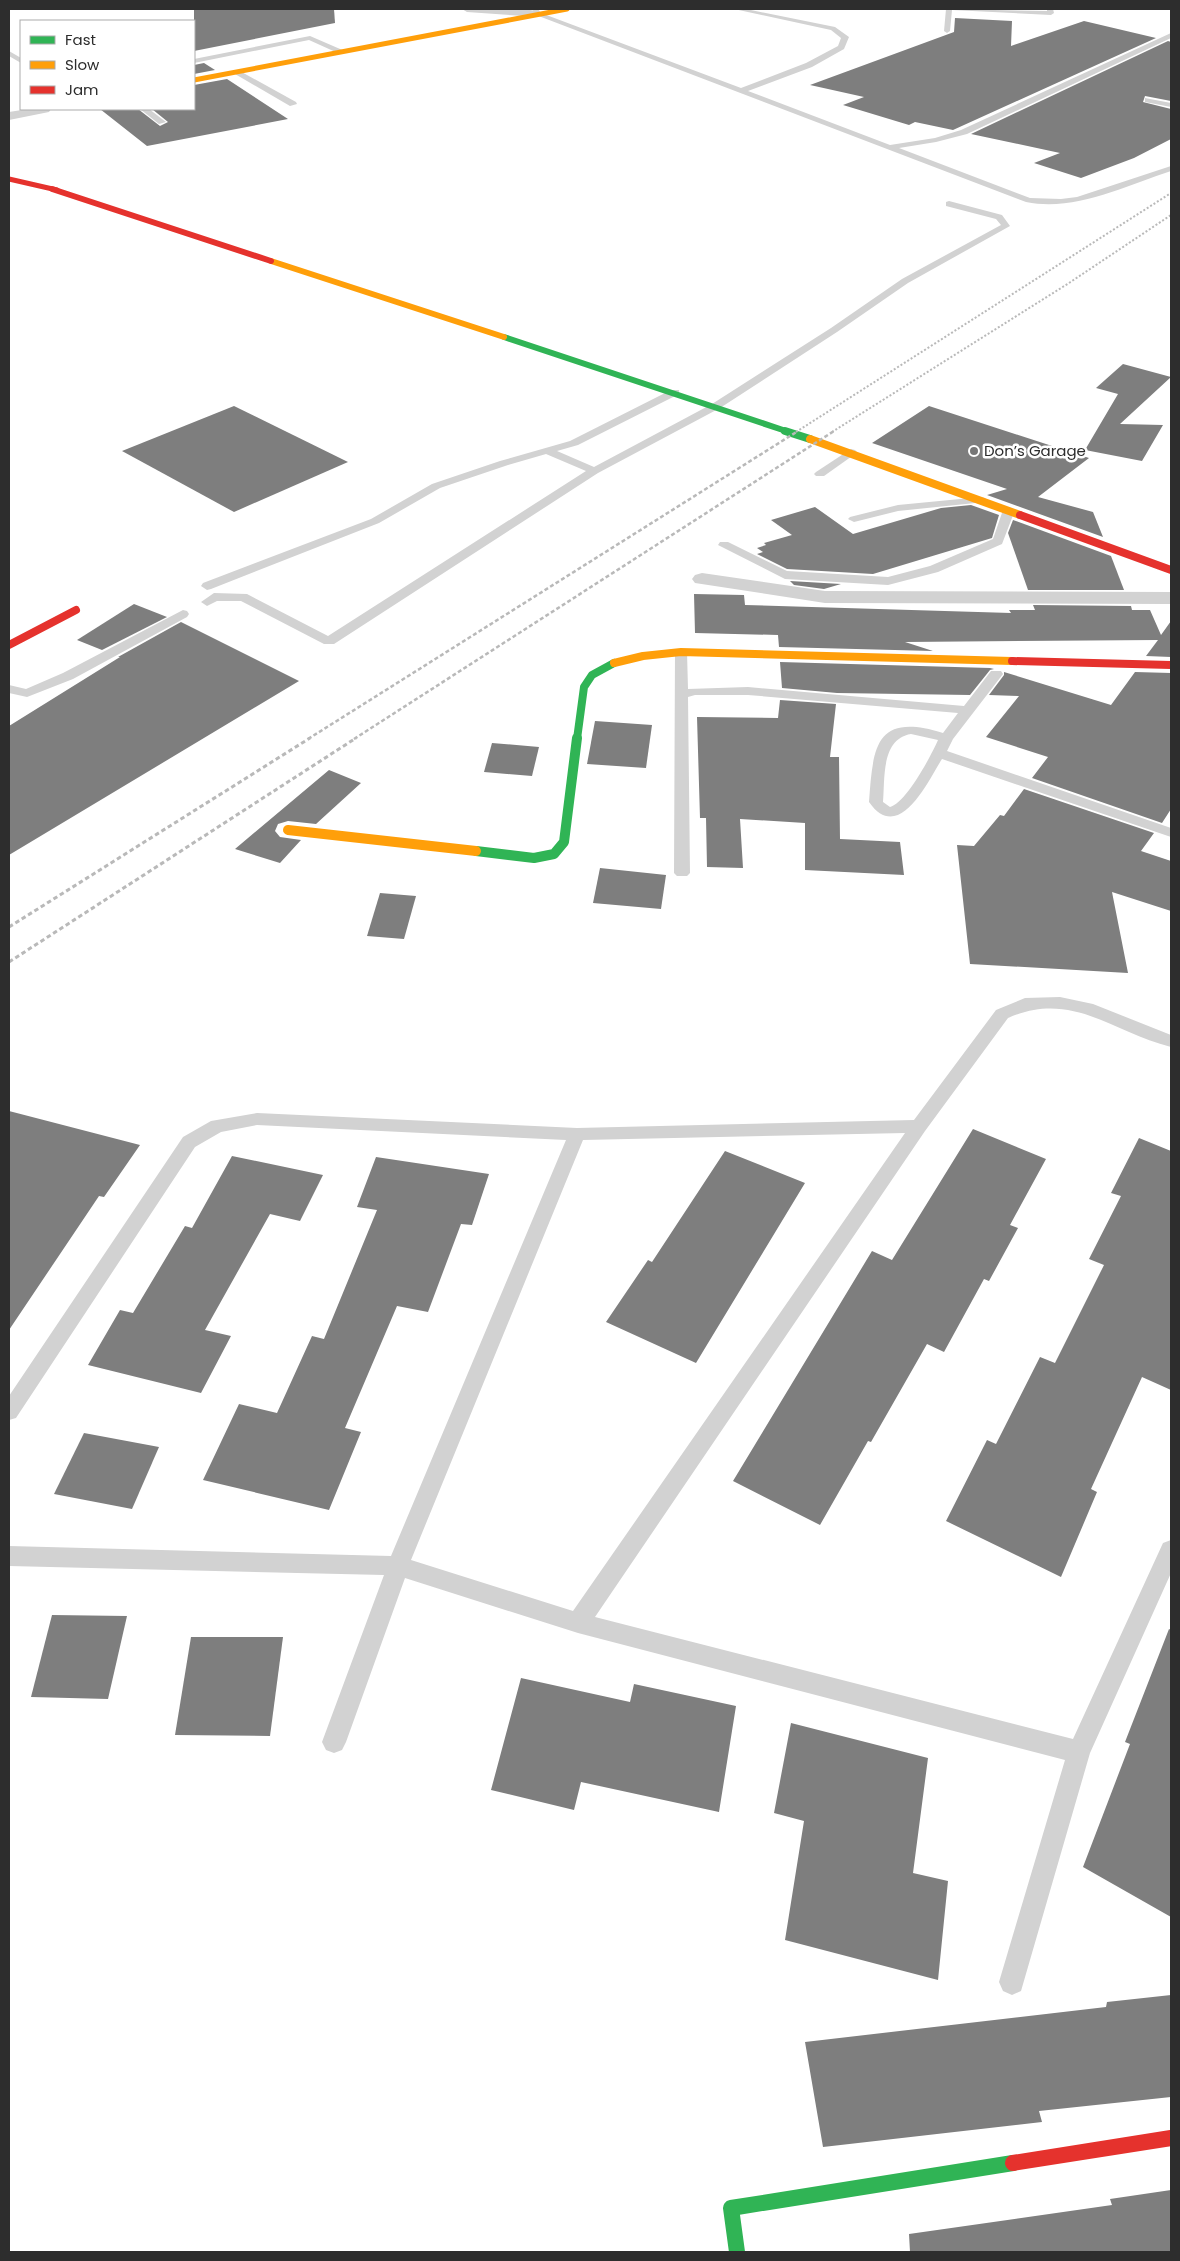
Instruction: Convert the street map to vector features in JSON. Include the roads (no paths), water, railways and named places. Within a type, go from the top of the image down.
[{"type":"street","points":[[467,9],[537,12]]},
{"type":"street","points":[[195,80],[343,52],[537,12],[568,9]]},
{"type":"street","points":[[9,116],[40,110]]},
{"type":"street","points":[[9,179],[65,193],[675,392],[851,452],[1171,570]]},
{"type":"street","points":[[702,579],[825,597],[1171,598]]},
{"type":"street","points":[[9,645],[76,610]]},
{"type":"street","points":[[288,830],[534,858],[554,854],[564,842],[581,699],[586,683],[603,667],[642,655],[680,652],[1171,665]]},
{"type":"street","points":[[737,2252],[730,2208],[1171,2138]]},
{"type":"lane","points":[[737,9],[833,28],[845,37],[841,47],[809,65],[740,91]]},
{"type":"lane","points":[[947,31],[949,9]]},
{"type":"lane","points":[[955,9],[1051,13],[1050,9]]},
{"type":"lane","points":[[537,12],[1029,200],[1061,202],[1079,199],[1171,168]]},
{"type":"lane","points":[[891,148],[936,140],[964,132],[1171,35]]},
{"type":"lane","points":[[195,61],[310,38],[343,52]]},
{"type":"lane","points":[[238,72],[293,104]]},
{"type":"lane","points":[[1148,100],[1171,105]]},
{"type":"lane","points":[[145,110],[162,122]]},
{"type":"lane","points":[[207,602],[214,597],[243,597],[328,641],[594,471],[716,406],[834,330],[905,280],[1006,226],[999,217],[949,204]]},
{"type":"lane","points":[[207,586],[375,522],[436,486],[582,440],[675,392]]},
{"type":"lane","points":[[547,451],[594,471]]},
{"type":"lane","points":[[820,474],[851,452]]},
{"type":"lane","points":[[854,519],[898,508],[981,500]]},
{"type":"lane","points":[[724,545],[785,575],[888,580],[934,569],[998,541],[1009,510]]},
{"type":"lane","points":[[9,690],[27,693],[68,676],[183,614]]},
{"type":"lane","points":[[680,652],[682,873]]},
{"type":"lane","points":[[946,738],[913,730],[900,731],[891,735],[883,746],[876,802],[880,808],[888,812],[899,811],[905,805],[939,753],[946,738],[996,674]]},
{"type":"lane","points":[[681,694],[695,691],[748,690],[969,710]]},
{"type":"lane","points":[[939,753],[1171,834]]},
{"type":"lane","points":[[578,1623],[919,1126],[1002,1014],[1024,1004],[1060,1003],[1088,1008],[1171,1041]]},
{"type":"lane","points":[[9,1412],[189,1142],[217,1126],[257,1119],[577,1134],[919,1126]]},
{"type":"lane","points":[[334,1742],[398,1566],[577,1134]]},
{"type":"lane","points":[[1012,1982],[1080,1752],[1164,1587],[1171,1550]]},
{"type":"lane","points":[[9,1556],[398,1566],[578,1623],[1080,1752]]},
{"type":"railway","points":[[796,432],[1171,193]]},
{"type":"railway","points":[[832,432],[1069,283],[1171,215]]},
{"type":"railway","points":[[308,739],[798,431]]},
{"type":"railway","points":[[354,739],[834,431]]},
{"type":"railway","points":[[9,927],[310,738]]},
{"type":"railway","points":[[9,962],[356,738]]},
{"type":"place","name":"Don’s Garage","points":[[974,451]]}]
